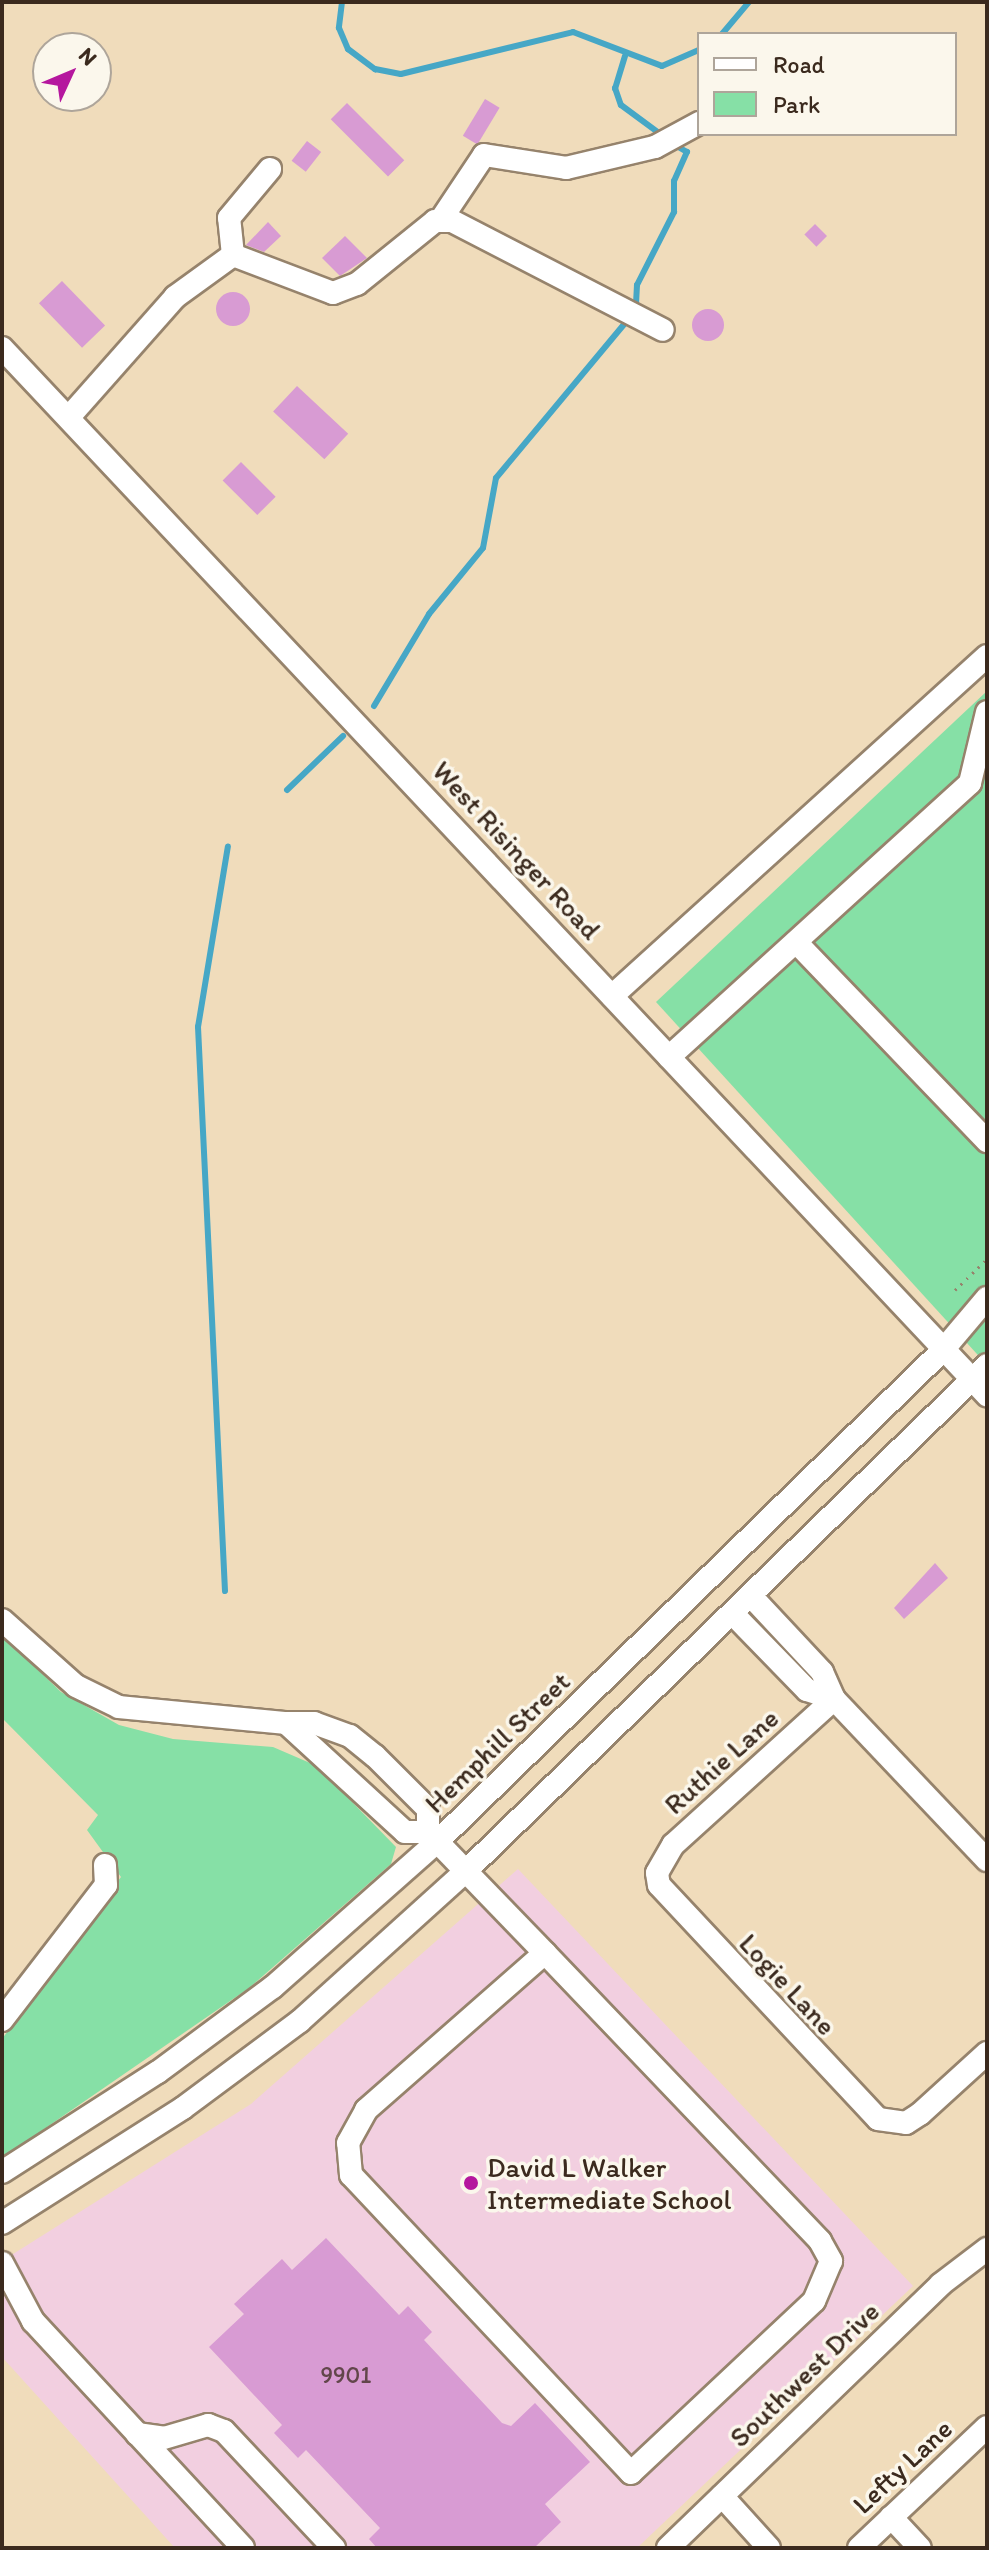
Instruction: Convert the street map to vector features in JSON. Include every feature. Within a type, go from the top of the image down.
[{"type":"street","points":[[233,255],[333,293],[357,284],[416,231],[440,221],[474,160],[484,155],[566,168],[655,147],[697,124]]},
{"type":"street","points":[[233,255],[229,218],[270,169]]},
{"type":"street","points":[[440,221],[663,330]]},
{"type":"street","points":[[69,417],[175,297],[233,255]]},
{"type":"street","name":"West Risinger Road","points":[[2,348],[943,1350],[983,1380]]},
{"type":"street","points":[[612,996],[987,656]]},
{"type":"street","points":[[669,1057],[970,783],[987,712]]},
{"type":"street","points":[[796,942],[987,1141]]},
{"type":"street","name":"Hemphill Street","points":[[2,2172],[158,2072],[273,1987],[943,1350],[987,1298]]},
{"type":"street","points":[[2,2223],[183,2108],[300,2021],[466,1871],[751,1596],[983,1380]]},
{"type":"street","points":[[751,1596],[822,1672],[834,1699],[987,1860]]},
{"type":"street","points":[[733,1614],[807,1690],[834,1699]]},
{"type":"street","points":[[2,1620],[76,1686],[119,1707],[314,1723],[350,1736],[428,1809],[432,1837]]},
{"type":"street","name":"Ruthie Lane","points":[[657,1873],[673,1845],[834,1699]]},
{"type":"street","points":[[286,1723],[405,1832],[432,1837],[545,1953],[820,2241],[831,2261],[814,2301],[631,2473],[351,2175],[348,2143],[366,2110],[545,1953]]},
{"type":"street","points":[[2,2020],[106,1885],[105,1865]]},
{"type":"street","name":"Logie Lane","points":[[657,1873],[666,1897],[687,1921],[862,2107],[891,2124],[920,2114],[987,2053]]},
{"type":"street","name":"Southwest Drive","points":[[668,2548],[941,2284],[987,2249]]},
{"type":"street","points":[[2,2263],[33,2321],[243,2548]]},
{"type":"street","points":[[137,2434],[164,2438],[208,2425],[224,2431],[334,2548]]},
{"type":"street","name":"Lefty Lane","points":[[859,2548],[987,2427]]},
{"type":"street","points":[[722,2496],[769,2548]]},
{"type":"street","points":[[891,2517],[920,2548]]},
{"type":"path","points":[[955,1290],[987,1259]]},
{"type":"shaded area","name":"David L Walker Intermediate School","points":[[518,1869],[913,2286],[637,2548],[175,2548],[2,2357],[2,2261],[251,2104]]},
{"type":"green space","points":[[987,691],[987,1365],[656,1002]]},
{"type":"green space","points":[[2,1635],[61,1692],[119,1725],[173,1739],[273,1747],[317,1766],[396,1847],[391,1864],[249,1988],[2,2158],[2,2039],[121,1877],[87,1830],[98,1815],[2,1718]]},
{"type":"building","points":[[485,99],[500,108],[477,145],[463,136]]},
{"type":"building","points":[[347,103],[404,160],[388,177],[331,119]]},
{"type":"building","points":[[307,141],[321,152],[306,172],[292,161]]},
{"type":"building","points":[[268,222],[281,236],[264,252],[246,245]]},
{"type":"building","points":[[815,224],[827,236],[816,247],[804,235]]},
{"type":"building","points":[[345,236],[367,258],[340,276],[322,258]]},
{"type":"building","points":[[62,281],[105,326],[82,348],[39,303]]},
{"type":"building","points":[[233,292],[245,297],[250,309],[245,321],[233,326],[221,321],[216,309],[221,297]]},
{"type":"building","points":[[708,309],[719,314],[724,325],[719,336],[708,341],[697,336],[692,325],[697,314]]},
{"type":"building","points":[[297,386],[348,434],[324,459],[273,412]]},
{"type":"building","points":[[241,462],[276,497],[257,515],[223,480]]},
{"type":"building","points":[[935,1563],[948,1578],[904,1619],[894,1608]]},
{"type":"building","points":[[326,2238],[399,2315],[408,2306],[432,2332],[424,2340],[502,2423],[511,2426],[535,2403],[590,2462],[545,2504],[561,2522],[534,2548],[377,2548],[369,2539],[380,2528],[306,2450],[298,2458],[274,2433],[282,2425],[209,2347],[244,2314],[234,2304],[282,2259],[292,2270]]},
{"type":"waterway","points":[[342,2],[339,28],[348,49],[375,69],[401,74],[573,32],[662,66],[697,51]]},
{"type":"waterway","points":[[724,32],[749,2]]},
{"type":"waterway","points":[[625,56],[615,88],[621,105],[663,136]]},
{"type":"waterway","points":[[636,304],[637,285],[674,212],[674,181],[687,152],[675,145]]},
{"type":"waterway","points":[[374,706],[429,614],[483,548],[496,478],[627,321]]},
{"type":"waterway","points":[[287,790],[343,736]]},
{"type":"waterway","points":[[225,1591],[198,1027],[228,846]]},
{"type":"place","name":"David L Walker Intermediate School","points":[[471,2183]]}]
